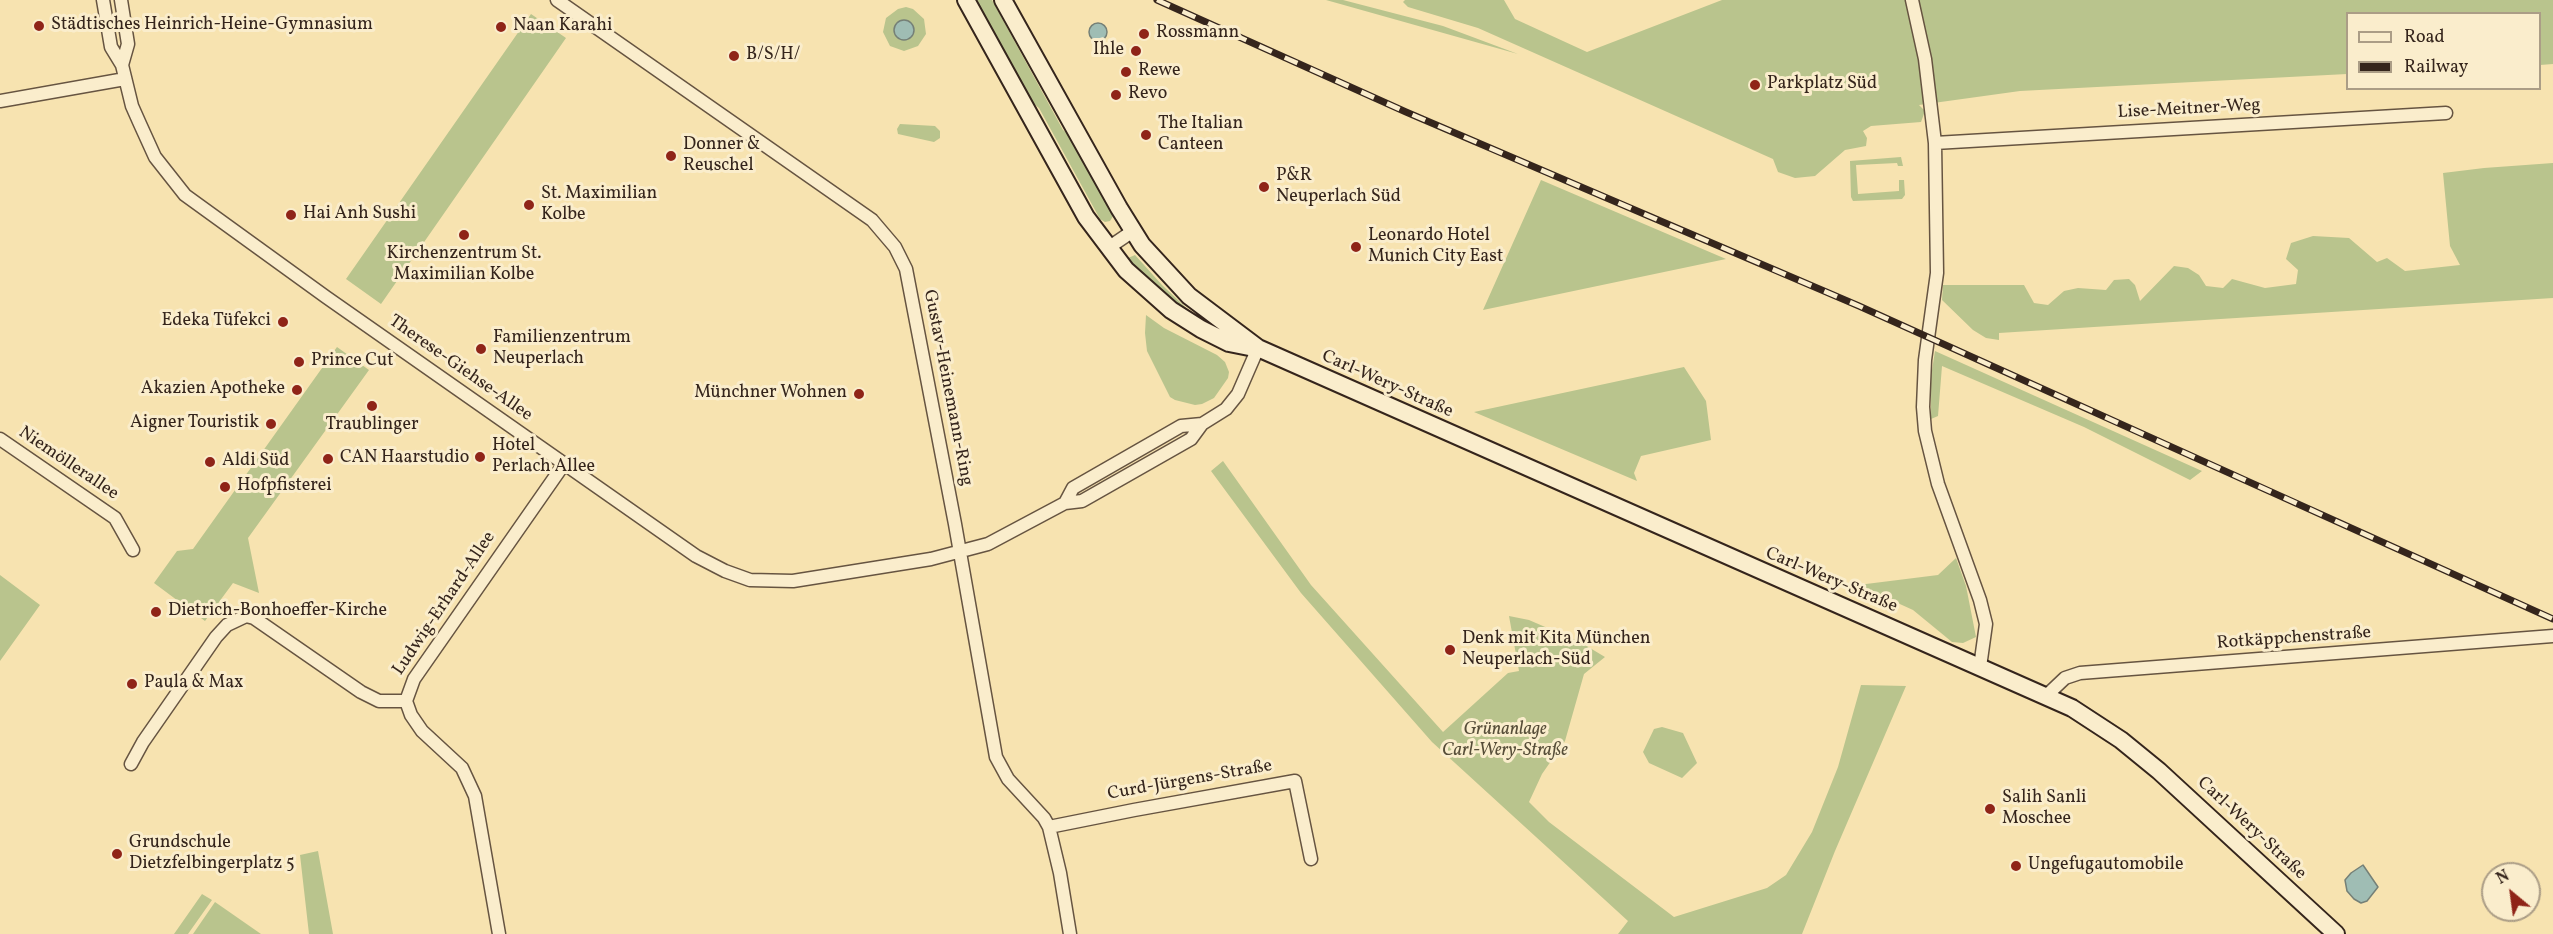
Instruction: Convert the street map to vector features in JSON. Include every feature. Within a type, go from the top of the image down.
[{"type":"main road","name":"Carl-Wery-Straße","points":[[966,0],[1086,217],[1108,248],[1132,276],[1171,310],[1229,343],[1258,348]]},
{"type":"main road","name":"Carl-Wery-Straße","points":[[1003,0],[1133,231],[1151,256],[1189,296],[1258,348],[1690,542],[2046,696],[2094,721],[2140,755],[2336,934]]},
{"type":"street","name":"Therese-Giehse-Allee","points":[[103,0],[111,47],[122,65],[132,106],[155,157],[185,195],[696,556],[725,571],[750,580],[793,581],[959,553],[988,544],[1065,503],[1082,501],[1191,439],[1202,424],[1226,410],[1238,394],[1258,348]]},
{"type":"street","name":"Therese-Giehse-Allee","points":[[121,0],[128,44],[122,65]]},
{"type":"street","name":"Gustav-Heinemann-Ring","points":[[557,0],[872,220],[896,247],[906,269],[996,757],[1008,779],[1044,818],[1049,827],[1060,873],[1070,934]]},
{"type":"street","points":[[1912,0],[1925,58],[1935,143],[1936,273],[1925,360],[1923,407],[1925,431],[1938,484],[1980,600],[1986,624],[1980,667]]},
{"type":"street","points":[[0,101],[125,79]]},
{"type":"street","name":"Lise-Meitner-Weg","points":[[1935,143],[2446,113]]},
{"type":"street","points":[[1108,248],[1133,231]]},
{"type":"street","name":"Niemöllerallee","points":[[0,439],[115,518],[133,550]]},
{"type":"street","name":"Ludwig-Erhard-Allee","points":[[499,934],[475,796],[462,768],[422,731],[411,715],[406,700],[414,679],[564,464]]},
{"type":"street","points":[[131,764],[142,742],[216,636],[226,625],[246,616],[254,618],[361,693],[379,701],[406,700]]},
{"type":"street","name":"Rotkäppchenstraße","points":[[2046,696],[2065,678],[2080,673],[2553,636]]},
{"type":"street","name":"Curd-Jürgens-Straße","points":[[1049,827],[1114,813],[1295,781],[1311,859]]},
{"type":"green space","points":[[972,0],[992,0],[1063,130],[1074,138],[1115,213],[1110,221],[1105,222],[1100,219],[1039,108],[1027,98]]},
{"type":"green space","points":[[1326,0],[1343,0],[1443,26],[1518,54]]},
{"type":"green space","points":[[1405,0],[1504,0],[1515,19],[1587,52],[1722,0],[2553,0],[2553,64],[2541,65],[2541,12],[2346,12],[2346,74],[2020,91],[1919,105],[1925,111],[1921,122],[1871,126],[1863,131],[1867,138],[1866,146],[1845,150],[1815,176],[1795,178],[1778,172],[1773,159],[1478,28],[1408,7],[1403,2]]},
{"type":"green space","points":[[906,7],[913,9],[924,19],[926,34],[918,46],[904,51],[890,46],[883,32],[886,18],[898,9]],"holes":[[[895,27],[914,33],[908,39],[896,35]]]},
{"type":"green space","points":[[531,14],[566,38],[381,304],[346,279]]},
{"type":"green space","points":[[900,124],[935,126],[940,131],[940,138],[934,142],[898,134],[897,129]]},
{"type":"green space","points":[[1901,157],[1903,166],[1898,166],[1897,163],[1856,165],[1858,194],[1899,191],[1899,180],[1904,180],[1905,195],[1902,199],[1853,201],[1850,161]]},
{"type":"green space","points":[[2553,163],[2553,298],[1999,333],[1999,340],[1986,338],[1973,330],[1942,300],[1943,285],[2024,285],[2034,303],[2048,305],[2064,291],[2078,288],[2106,290],[2114,280],[2129,279],[2135,285],[2140,301],[2174,266],[2188,268],[2199,275],[2206,286],[2223,288],[2232,279],[2265,288],[2296,284],[2298,270],[2286,259],[2291,243],[2313,236],[2349,238],[2377,262],[2387,258],[2405,271],[2460,265],[2450,246],[2443,173]]},
{"type":"green space","points":[[1541,180],[1726,259],[1483,310]]},
{"type":"green space","points":[[1135,255],[1162,285],[1199,320],[1231,335],[1186,315],[1128,263],[1128,258]]},
{"type":"green space","points":[[1146,315],[1164,328],[1217,355],[1225,362],[1229,372],[1228,378],[1214,398],[1195,405],[1170,397],[1147,351]]},
{"type":"green space","points":[[337,347],[369,370],[248,538],[259,593],[233,583],[205,621],[154,583],[177,551],[193,549]]},
{"type":"green space","points":[[1935,351],[2202,471],[2190,480],[2084,427],[1942,366],[1938,416],[1931,419],[1931,377]]},
{"type":"green space","points":[[1684,367],[1706,401],[1711,440],[1641,456],[1634,473],[1637,481],[1474,412]]},
{"type":"green space","name":"Grünanlage Carl-Wery-Straße","points":[[1223,461],[1311,585],[1443,732],[1508,673],[1519,671],[1509,616],[1529,620],[1580,642],[1605,657],[1584,674],[1565,741],[1542,774],[1529,802],[1549,822],[1674,917],[1767,888],[1786,875],[1812,832],[1838,767],[1861,685],[1906,686],[1802,934],[1618,934],[1628,921],[1432,742],[1301,593],[1211,471]]},
{"type":"green space","points":[[1956,558],[1966,586],[1976,637],[1963,643],[1952,642],[1913,610],[1858,585],[1938,575]]},
{"type":"green space","points":[[0,575],[40,605],[0,661]]},
{"type":"green space","points":[[1662,727],[1683,733],[1697,763],[1682,778],[1649,763],[1643,752],[1654,729]]},
{"type":"green space","points":[[318,851],[333,934],[309,934],[300,855]]},
{"type":"green space","points":[[202,894],[212,900],[188,934],[174,934]]},
{"type":"green space","points":[[215,902],[261,934],[193,934]]},
{"type":"water","points":[[904,20],[911,23],[914,30],[911,37],[904,40],[897,37],[894,30],[897,23]]},
{"type":"water","points":[[1094,23],[1102,23],[1107,28],[1105,39],[1094,41],[1089,36],[1089,28]]},
{"type":"water","points":[[2363,865],[2378,887],[2367,901],[2361,903],[2347,891],[2345,880]]},
{"type":"railway","points":[[1157,0],[1406,112],[1859,306],[2553,619]]},
{"type":"place","name":"Städtisches Heinrich-Heine-Gymnasium","points":[[39,26]]},
{"type":"place","name":"Naan Karahi","points":[[501,27]]},
{"type":"place","name":"Rossmann","points":[[1144,34]]},
{"type":"place","name":"Ihle","points":[[1136,51]]},
{"type":"place","name":"B/S/H/","points":[[734,56]]},
{"type":"place","name":"Rewe","points":[[1126,72]]},
{"type":"place","name":"Parkplatz Süd","points":[[1755,85]]},
{"type":"place","name":"Revo","points":[[1116,95]]},
{"type":"place","name":"The Italian Canteen","points":[[1146,135]]},
{"type":"place","name":"Donner & Reuschel","points":[[671,156]]},
{"type":"place","name":"P&R Neuperlach Süd","points":[[1264,187]]},
{"type":"place","name":"St. Maximilian Kolbe","points":[[529,205]]},
{"type":"place","name":"Hai Anh Sushi","points":[[291,215]]},
{"type":"place","name":"Kirchenzentrum St. Maximilian Kolbe","points":[[464,235]]},
{"type":"place","name":"Leonardo Hotel Munich City East","points":[[1356,247]]},
{"type":"place","name":"Edeka Tüfekci","points":[[283,322]]},
{"type":"place","name":"Familienzentrum Neuperlach","points":[[481,349]]},
{"type":"place","name":"Prince Cut","points":[[299,362]]},
{"type":"place","name":"Akazien Apotheke","points":[[297,390]]},
{"type":"place","name":"Münchner Wohnen","points":[[859,394]]},
{"type":"place","name":"Traublinger","points":[[372,406]]},
{"type":"place","name":"Aigner Touristik","points":[[271,424]]},
{"type":"place","name":"Hotel Perlach Allee","points":[[480,457]]},
{"type":"place","name":"CAN Haarstudio","points":[[328,459]]},
{"type":"place","name":"Aldi Süd","points":[[210,462]]},
{"type":"place","name":"Hofpfisterei","points":[[225,487]]},
{"type":"place","name":"Dietrich-Bonhoeffer-Kirche","points":[[156,612]]},
{"type":"place","name":"Denk mit Kita München Neuperlach-Süd","points":[[1450,650]]},
{"type":"place","name":"Paula & Max","points":[[132,684]]},
{"type":"place","name":"Salih Sanli Moschee","points":[[1990,809]]},
{"type":"place","name":"Grundschule Dietzfelbingerplatz 5","points":[[117,854]]},
{"type":"place","name":"Ungefugautomobile","points":[[2016,866]]}]
